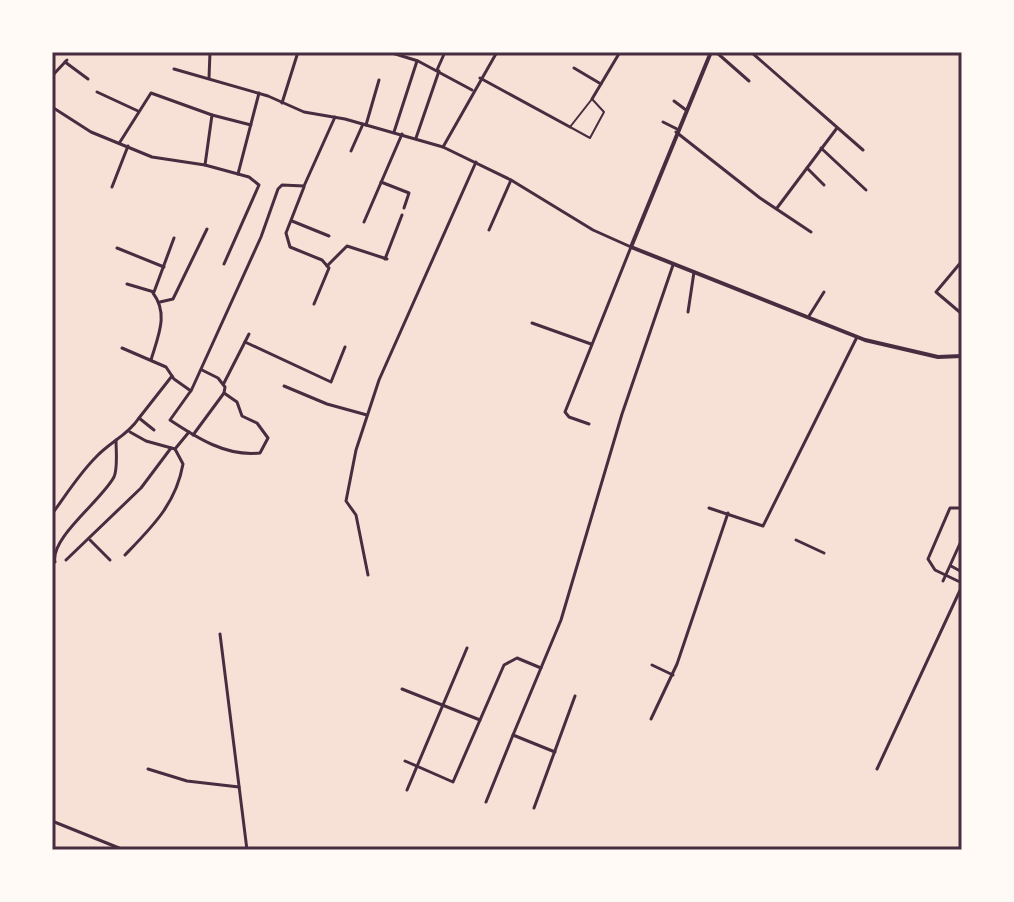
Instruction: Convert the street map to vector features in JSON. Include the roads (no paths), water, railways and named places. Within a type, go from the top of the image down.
[{"type":"street","points":[[209,78],[210,52]]},
{"type":"street","points":[[282,103],[298,52]]},
{"type":"street","points":[[389,52],[438,70],[472,90]]},
{"type":"street","points":[[416,138],[445,52]]},
{"type":"street","points":[[443,147],[472,90],[497,52]]},
{"type":"street","points":[[592,99],[620,52]]},
{"type":"street","points":[[589,424],[569,417],[565,412],[668,161],[676,130],[713,52],[749,81]]},
{"type":"street","points":[[751,52],[863,150]]},
{"type":"street","points":[[52,76],[66,61],[88,79]]},
{"type":"street","points":[[394,132],[417,61]]},
{"type":"street","points":[[574,68],[601,84]]},
{"type":"street","points":[[174,69],[259,93],[304,112],[364,124],[443,147],[511,180],[593,230],[673,265],[857,337],[926,355],[962,356]]},
{"type":"street","points":[[480,78],[570,127]]},
{"type":"street","points":[[351,151],[379,80]]},
{"type":"street","points":[[97,92],[138,111]]},
{"type":"street","points":[[120,142],[151,93],[251,125]]},
{"type":"street","points":[[238,174],[259,93]]},
{"type":"street","points":[[674,101],[686,110]]},
{"type":"street","points":[[52,107],[91,132],[152,157],[205,165],[238,174],[259,185],[224,264]]},
{"type":"street","points":[[205,165],[212,115]]},
{"type":"street","points":[[314,304],[329,274],[327,266],[290,247],[286,233],[335,117]]},
{"type":"street","points":[[663,122],[811,232]]},
{"type":"street","points":[[777,208],[837,128]]},
{"type":"street","points":[[364,222],[402,134]]},
{"type":"street","points":[[112,187],[128,146]]},
{"type":"street","points":[[821,148],[866,190]]},
{"type":"street","points":[[368,575],[356,515],[346,501],[367,415],[379,380],[445,238],[476,162]]},
{"type":"street","points":[[807,168],[824,185]]},
{"type":"street","points":[[489,230],[511,180]]},
{"type":"street","points":[[381,182],[409,193],[404,208]]},
{"type":"street","points":[[224,393],[237,402],[242,416],[257,423],[268,438],[260,453],[234,452],[170,420],[202,370],[261,237],[278,189],[282,185],[304,186]]},
{"type":"street","points":[[327,266],[347,246],[386,259],[402,215]]},
{"type":"street","points":[[291,221],[329,236]]},
{"type":"street","points":[[160,302],[173,299],[207,229]]},
{"type":"street","points":[[153,293],[174,238]]},
{"type":"street","points":[[117,248],[164,267]]},
{"type":"street","points":[[962,261],[936,292],[962,314]]},
{"type":"street","points":[[486,802],[561,620],[622,414],[673,265]]},
{"type":"street","points":[[688,312],[694,272]]},
{"type":"street","points":[[127,284],[153,293],[160,302],[163,320],[151,360]]},
{"type":"street","points":[[809,316],[824,292]]},
{"type":"street","points":[[532,323],[591,344]]},
{"type":"street","points":[[66,560],[91,540],[159,469],[224,393],[224,383],[249,334]]},
{"type":"street","points":[[709,508],[763,526],[857,337]]},
{"type":"street","points":[[245,342],[331,382],[345,347]]},
{"type":"street","points":[[122,348],[166,367],[191,391]]},
{"type":"street","points":[[202,370],[224,383]]},
{"type":"street","points":[[52,514],[81,473],[116,440],[130,432],[172,376]]},
{"type":"street","points":[[284,386],[327,404],[367,415]]},
{"type":"street","points":[[139,418],[154,430]]},
{"type":"street","points":[[125,555],[152,531],[169,505],[183,464],[173,449],[146,441],[130,432]]},
{"type":"street","points":[[55,562],[53,553],[58,542],[82,518],[116,473],[116,440]]},
{"type":"street","points":[[877,769],[962,584],[928,565],[928,559],[950,508],[962,508]]},
{"type":"street","points":[[651,719],[673,675],[728,513]]},
{"type":"street","points":[[91,540],[110,560]]},
{"type":"street","points":[[796,540],[824,553]]},
{"type":"street","points":[[943,581],[962,541]]},
{"type":"street","points":[[950,566],[962,572]]},
{"type":"street","points":[[220,634],[247,850]]},
{"type":"street","points":[[407,790],[467,648]]},
{"type":"street","points":[[405,761],[453,782],[506,661],[517,658],[541,668]]},
{"type":"street","points":[[652,665],[673,675]]},
{"type":"street","points":[[402,689],[480,720]]},
{"type":"street","points":[[534,808],[575,696]]},
{"type":"street","points":[[513,735],[555,752]]},
{"type":"street","points":[[148,769],[185,780],[239,787]]},
{"type":"street","points":[[52,821],[124,850]]},
{"type":"lane","points":[[592,99],[604,112],[590,138],[570,127],[592,99]]}]
